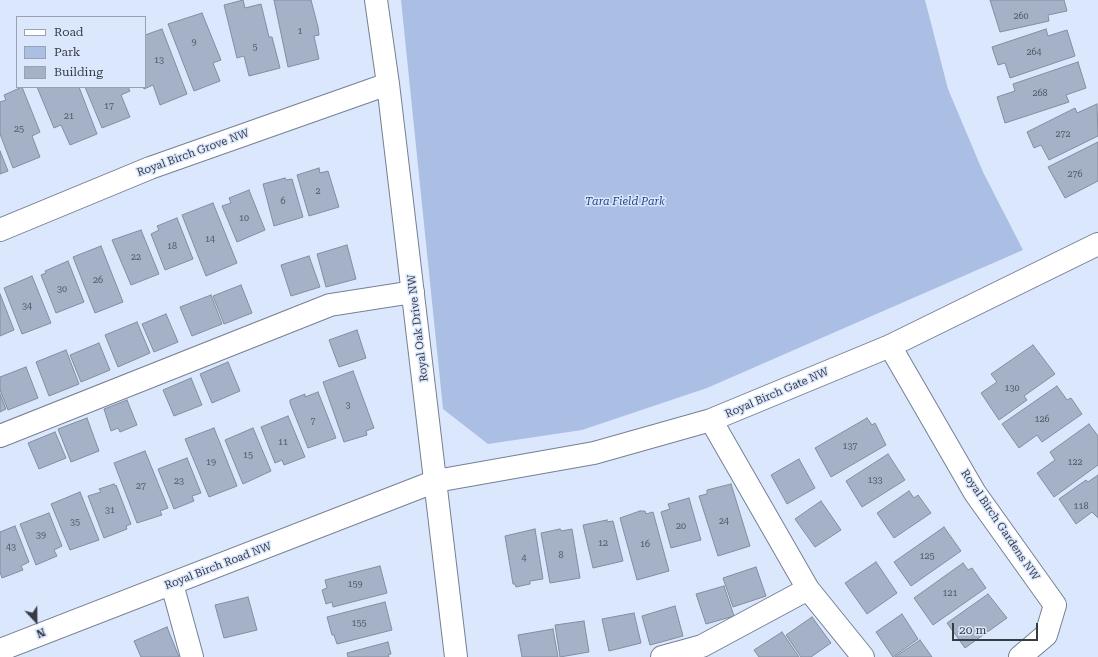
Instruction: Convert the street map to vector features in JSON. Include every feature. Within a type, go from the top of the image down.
[{"type":"street","name":"Royal Oak Drive NW","points":[[376,0],[388,84],[456,657]]},
{"type":"street","name":"Royal Birch Grove NW","points":[[0,230],[150,168],[388,84]]},
{"type":"street","name":"Royal Birch Gate NW","points":[[436,482],[594,453],[711,420],[890,346],[1098,244]]},
{"type":"street","points":[[0,436],[330,305],[413,292]]},
{"type":"street","name":"Royal Birch Gardens NW","points":[[890,346],[975,493],[1055,604],[1046,635],[1020,657]]},
{"type":"street","points":[[711,420],[808,589],[863,657]]},
{"type":"street","name":"Royal Birch Road NW","points":[[0,650],[436,482]]},
{"type":"street","points":[[172,584],[192,657]]},
{"type":"street","points":[[662,657],[702,646],[808,589]]},
{"type":"green space","name":"Tara Field Park","points":[[401,0],[925,0],[948,89],[983,172],[1023,250],[707,388],[582,430],[488,444],[443,409]]},
{"type":"building","points":[[243,0],[245,8],[261,4],[269,37],[272,37],[280,68],[249,76],[244,56],[237,58],[224,5]]},
{"type":"building","points":[[274,0],[311,0],[318,27],[319,35],[314,36],[319,59],[288,67]]},
{"type":"building","points":[[990,0],[1064,0],[1067,11],[1048,15],[1049,21],[1000,32]]},
{"type":"building","points":[[202,13],[221,60],[213,63],[220,81],[194,91],[168,24]]},
{"type":"building","points":[[162,29],[187,94],[160,105],[153,85],[144,89],[146,88],[146,35]]},
{"type":"building","points":[[1046,29],[1048,36],[1067,30],[1075,56],[1010,78],[1005,63],[998,65],[992,47]]},
{"type":"building","points":[[1078,62],[1086,88],[1066,95],[1069,102],[1005,123],[997,97],[1015,91],[1013,84]]},
{"type":"building","points":[[22,88],[40,132],[32,136],[40,157],[13,168],[0,134],[0,102],[6,100],[4,95]]},
{"type":"building","points":[[37,88],[79,88],[97,134],[70,145],[61,125],[54,128]]},
{"type":"building","points":[[85,88],[128,88],[130,91],[121,95],[130,117],[102,128]]},
{"type":"building","points":[[1097,104],[1098,136],[1049,160],[1041,145],[1034,148],[1027,132],[1075,108],[1077,113]]},
{"type":"building","points":[[1098,142],[1098,181],[1065,198],[1048,167]]},
{"type":"building","points":[[0,151],[8,171],[0,174]]},
{"type":"building","points":[[319,168],[320,173],[328,171],[339,207],[309,216],[297,175]]},
{"type":"building","points":[[285,178],[286,180],[292,179],[303,217],[274,226],[263,184]]},
{"type":"building","points":[[249,190],[265,230],[237,242],[222,206],[231,203],[229,198]]},
{"type":"building","points":[[213,203],[237,263],[206,276],[182,215]]},
{"type":"building","points":[[177,218],[193,259],[165,270],[151,234],[159,230],[157,226]]},
{"type":"building","points":[[141,230],[159,274],[131,285],[112,240]]},
{"type":"building","points":[[347,245],[356,279],[326,287],[317,254]]},
{"type":"building","points":[[101,246],[123,302],[95,313],[73,257]]},
{"type":"building","points":[[309,256],[320,287],[291,296],[281,265]]},
{"type":"building","points":[[68,261],[84,302],[56,313],[41,275],[46,273],[45,271]]},
{"type":"building","points":[[32,276],[51,323],[22,334],[4,288]]},
{"type":"building","points":[[241,285],[252,313],[224,324],[213,296]]},
{"type":"building","points":[[0,294],[14,330],[0,336]]},
{"type":"building","points":[[211,295],[222,324],[192,336],[180,307]]},
{"type":"building","points":[[166,314],[178,342],[154,352],[142,324]]},
{"type":"building","points":[[137,322],[150,353],[118,367],[105,335]]},
{"type":"building","points":[[357,330],[366,358],[339,367],[329,340]]},
{"type":"building","points":[[99,343],[110,370],[81,382],[70,355]]},
{"type":"building","points":[[1033,345],[1055,374],[1024,396],[1027,400],[999,420],[981,393],[997,382],[991,374]]},
{"type":"building","points":[[66,350],[79,384],[49,396],[36,362]]},
{"type":"building","points":[[228,362],[240,391],[212,403],[200,374]]},
{"type":"building","points":[[26,367],[38,398],[8,410],[0,390],[0,377]]},
{"type":"building","points":[[353,371],[374,428],[366,431],[367,435],[344,442],[323,382]]},
{"type":"building","points":[[191,378],[202,405],[174,416],[163,390]]},
{"type":"building","points":[[1057,386],[1067,400],[1071,398],[1082,414],[1042,442],[1037,435],[1019,448],[1002,424]]},
{"type":"building","points":[[318,392],[336,438],[308,448],[290,400],[305,394],[305,397]]},
{"type":"building","points":[[0,394],[6,409],[0,412]]},
{"type":"building","points":[[127,400],[137,425],[120,432],[118,428],[111,431],[104,409]]},
{"type":"building","points":[[288,416],[305,457],[284,465],[282,460],[275,463],[261,427]]},
{"type":"building","points":[[87,418],[99,451],[71,462],[58,429]]},
{"type":"building","points":[[867,418],[872,425],[875,423],[886,445],[831,477],[815,448]]},
{"type":"building","points":[[1089,424],[1098,436],[1098,465],[1054,497],[1037,473],[1055,460],[1050,452]]},
{"type":"building","points":[[214,428],[237,486],[209,497],[185,439]]},
{"type":"building","points":[[253,428],[271,471],[243,484],[225,440]]},
{"type":"building","points":[[55,432],[66,458],[39,469],[28,443]]},
{"type":"building","points":[[145,451],[168,508],[160,511],[162,515],[137,523],[114,463]]},
{"type":"building","points":[[888,454],[905,480],[862,507],[846,481]]},
{"type":"building","points":[[187,458],[201,493],[192,496],[194,501],[174,509],[158,469]]},
{"type":"building","points":[[799,459],[815,488],[787,504],[771,475]]},
{"type":"building","points":[[1098,475],[1098,518],[1092,512],[1076,524],[1059,499],[1086,480],[1088,482]]},
{"type":"building","points":[[114,484],[115,486],[116,485],[131,524],[126,526],[127,529],[104,538],[88,496],[101,492],[99,489]]},
{"type":"building","points":[[731,484],[750,546],[718,556],[699,496],[707,494],[707,490]]},
{"type":"building","points":[[909,491],[914,498],[918,495],[931,513],[894,538],[877,513]]},
{"type":"building","points":[[80,492],[99,540],[70,550],[51,504]]},
{"type":"building","points":[[689,498],[701,540],[671,548],[661,512],[670,509],[668,504]]},
{"type":"building","points":[[821,501],[841,530],[815,547],[795,519]]},
{"type":"building","points":[[640,511],[645,511],[646,514],[653,512],[669,571],[637,580],[620,518]]},
{"type":"building","points":[[49,513],[62,546],[54,550],[57,556],[36,565],[20,524]]},
{"type":"building","points":[[607,520],[607,522],[613,521],[623,561],[593,568],[583,525]]},
{"type":"building","points":[[15,526],[29,562],[21,566],[23,570],[2,578],[0,572],[0,532]]},
{"type":"building","points":[[944,527],[961,551],[911,586],[894,562]]},
{"type":"building","points":[[535,529],[543,579],[530,581],[530,584],[516,587],[515,584],[513,584],[505,536]]},
{"type":"building","points":[[560,529],[561,531],[572,529],[580,578],[550,583],[541,533]]},
{"type":"building","points":[[876,562],[897,593],[867,614],[845,583]]},
{"type":"building","points":[[963,563],[968,570],[972,568],[986,588],[933,625],[914,598]]},
{"type":"building","points":[[380,566],[387,593],[333,607],[332,602],[326,604],[322,590],[327,588],[325,580]]},
{"type":"building","points":[[756,567],[766,596],[733,607],[723,578]]},
{"type":"building","points":[[724,586],[734,616],[706,624],[696,594]]},
{"type":"building","points":[[988,594],[1007,618],[965,648],[947,623]]},
{"type":"building","points":[[248,597],[257,630],[224,638],[215,605]]},
{"type":"building","points":[[385,602],[392,630],[337,644],[334,635],[332,635],[327,617]]},
{"type":"building","points":[[675,606],[683,636],[650,645],[642,616]]},
{"type":"building","points":[[634,613],[641,643],[609,651],[602,619]]},
{"type":"building","points":[[902,614],[918,639],[893,657],[876,632]]},
{"type":"building","points":[[812,617],[831,643],[811,657],[801,657],[786,635]]},
{"type":"building","points":[[584,621],[589,652],[560,657],[555,625]]},
{"type":"building","points":[[167,627],[179,657],[141,657],[134,641]]},
{"type":"building","points":[[553,629],[558,657],[522,657],[518,635]]},
{"type":"building","points":[[782,632],[799,657],[759,657],[754,650]]},
{"type":"building","points":[[920,640],[932,657],[895,657]]},
{"type":"building","points":[[388,642],[391,654],[388,655],[389,657],[348,657],[347,653]]}]
